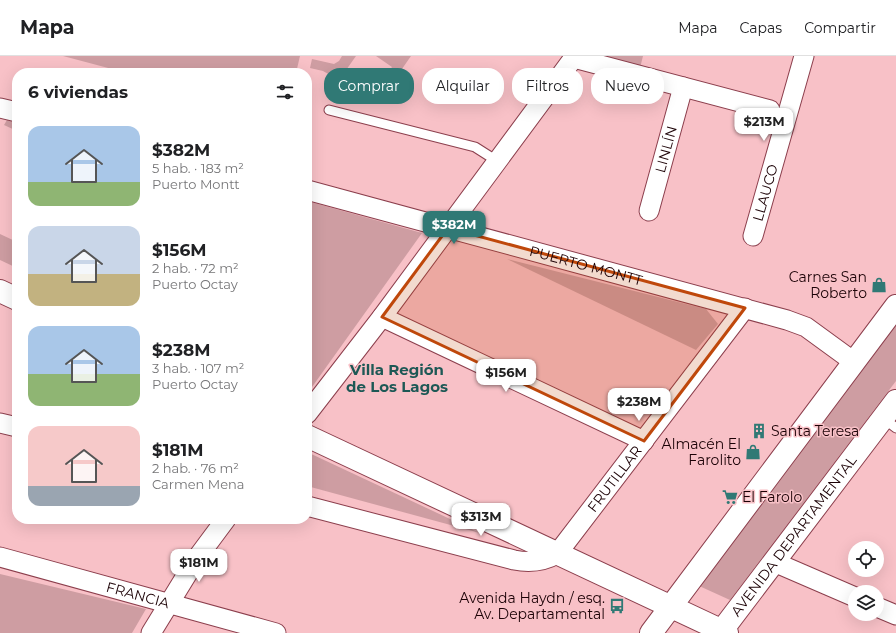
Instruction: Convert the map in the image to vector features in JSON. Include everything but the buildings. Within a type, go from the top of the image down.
[{"type":"main road","points":[[0,290],[12,296]]},
{"type":"main road","points":[[651,633],[896,306]]},
{"type":"main road","name":"AVENIDA DEPARTAMENTAL","points":[[723,632],[774,562],[889,423],[896,400]]},
{"type":"main road","points":[[312,438],[723,632]]},
{"type":"street","name":"LLAUCO","points":[[753,236],[804,56]]},
{"type":"street","points":[[312,408],[382,317],[574,57],[770,110]]},
{"type":"street","name":"LINLÍN","points":[[649,211],[682,87]]},
{"type":"street","points":[[0,108],[12,111]]},
{"type":"street","name":"PUERTO MONTT","points":[[312,191],[787,320],[806,327],[854,362]]},
{"type":"street","name":"FRUTILLAR","points":[[557,554],[745,308]]},
{"type":"street","points":[[382,317],[644,440]]},
{"type":"street","points":[[0,423],[12,426]]},
{"type":"street","points":[[312,507],[514,560],[527,562],[540,561],[557,554]]},
{"type":"street","points":[[151,633],[197,558],[222,524]]},
{"type":"street","name":"FRANCIA","points":[[0,557],[276,633]]},
{"type":"street","points":[[774,562],[848,594]]},
{"type":"street","points":[[884,610],[896,615]]},
{"type":"lane","points":[[328,110],[475,147],[497,161]]},
{"type":"highlighted area","points":[[448,228],[745,308],[644,441],[382,317]]},
{"type":"shaded area","points":[[63,56],[300,56],[297,68],[108,68]]},
{"type":"shaded area","points":[[342,56],[356,56],[348,68],[324,68],[324,72],[310,68],[312,59],[334,64],[339,61]]},
{"type":"shaded area","points":[[376,56],[411,56],[403,68],[391,68],[392,67]]},
{"type":"shaded area","points":[[603,56],[643,56],[640,68]]},
{"type":"shaded area","points":[[7,120],[12,122],[12,129],[4,125]]},
{"type":"shaded area","points":[[312,202],[422,233],[312,387]]},
{"type":"shaded area","points":[[0,234],[12,240],[12,266],[0,260]]},
{"type":"shaded area","points":[[507,259],[706,309],[718,324],[696,350]]},
{"type":"shaded area","points":[[896,320],[896,381],[730,600],[697,585]]},
{"type":"shaded area","points":[[312,454],[480,533],[312,487]]},
{"type":"shaded area","points":[[0,574],[146,609],[132,633],[0,633]]},
{"type":"place","name":"Carnes San Roberto","points":[[879,285]]},
{"type":"place","name":"Santa Teresa","points":[[759,431]]},
{"type":"place","name":"Almacén El Farolito","points":[[753,452]]},
{"type":"place","name":"El Farolo","points":[[730,497]]},
{"type":"place","name":"Avenida Haydn / esq. Av. Departamental","points":[[617,606]]},
{"type":"district","name":"Villa Región de Los Lagos","points":[[397,378]]}]
